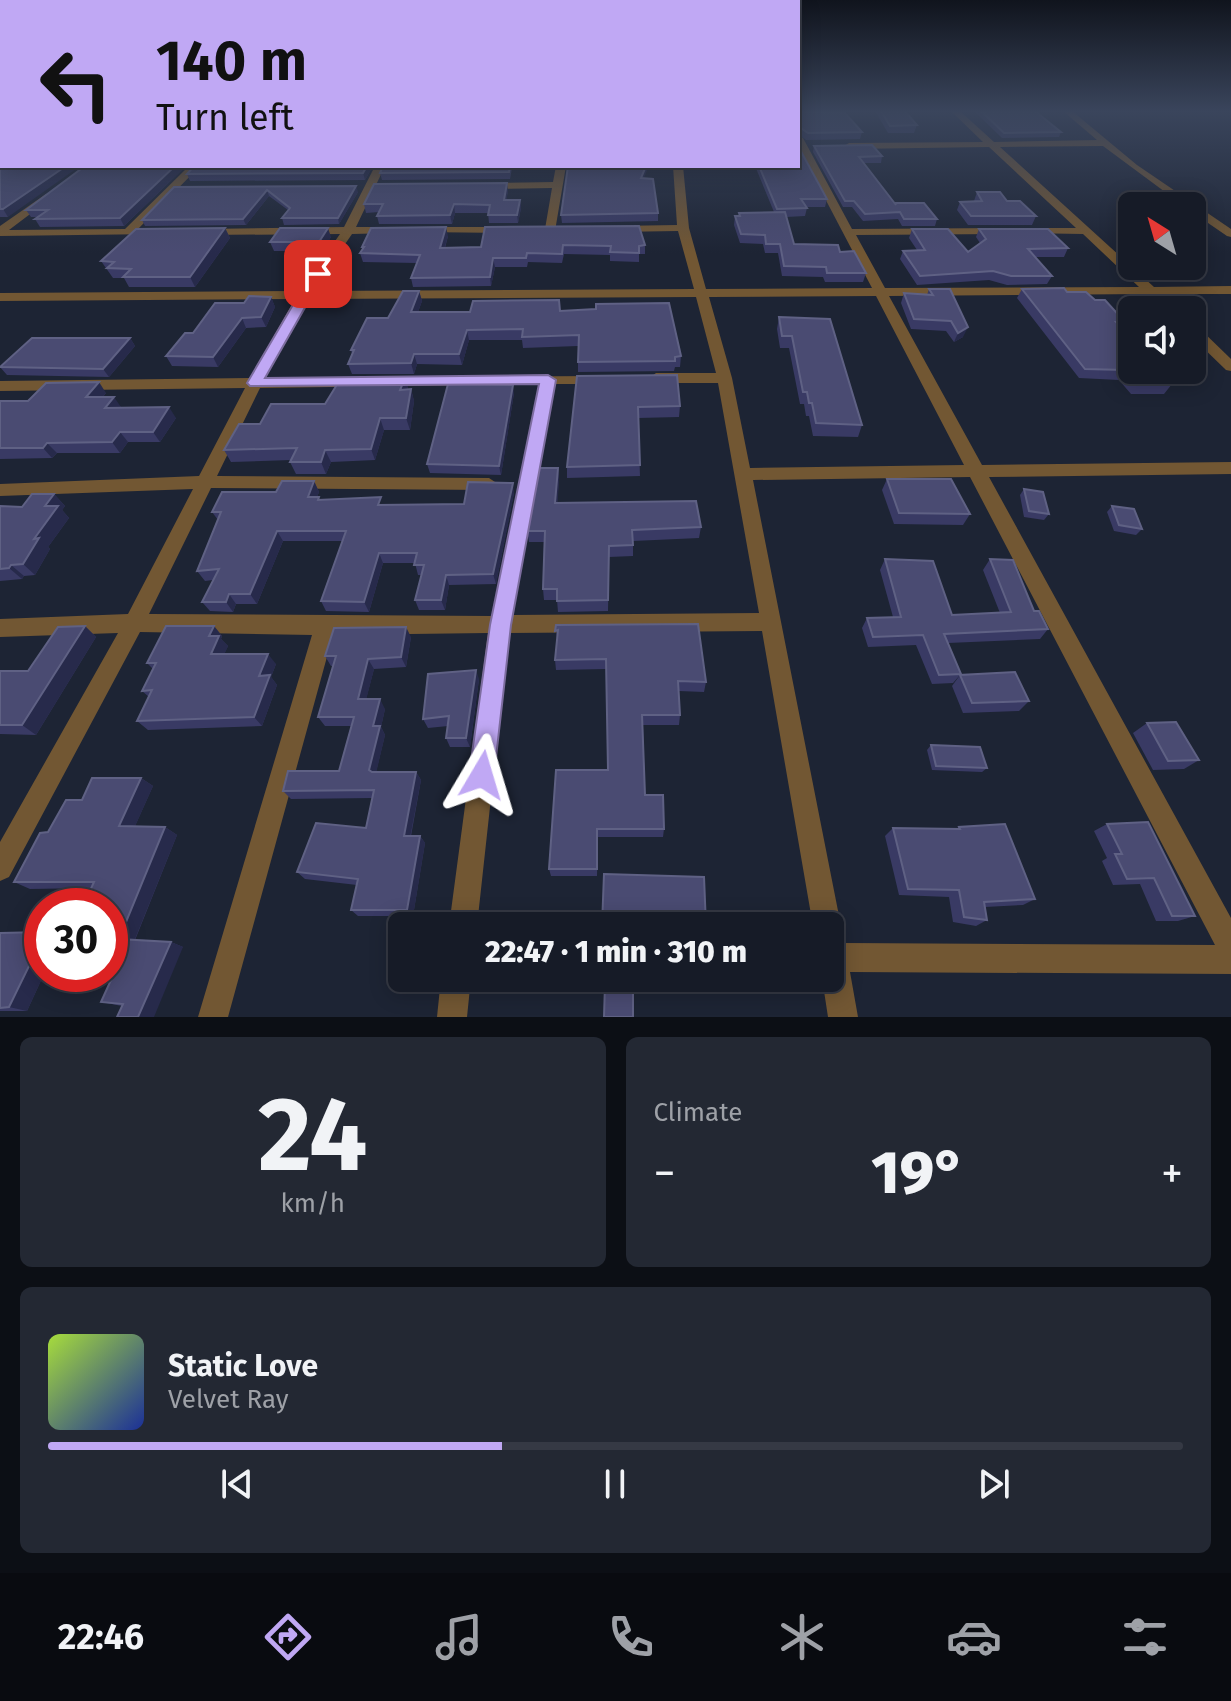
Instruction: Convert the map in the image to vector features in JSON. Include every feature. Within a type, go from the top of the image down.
[{"type":"street","points":[[811,158],[879,294],[1231,947]]},
{"type":"street","points":[[1005,158],[1157,296]]},
{"type":"street","points":[[1127,158],[1173,192]]},
{"type":"street","points":[[127,233],[193,168]]},
{"type":"street","points":[[0,868],[134,623],[255,383],[303,296],[348,231],[379,168]]},
{"type":"street","points":[[551,229],[561,168]]},
{"type":"street","points":[[678,168],[683,228],[725,378],[824,912]]},
{"type":"street","points":[[480,186],[558,185]]},
{"type":"street","points":[[173,187],[188,187]]},
{"type":"street","points":[[0,232],[51,194]]},
{"type":"street","points":[[1206,216],[1231,234]]},
{"type":"street","points":[[595,229],[683,228]]},
{"type":"street","points":[[190,232],[520,229]]},
{"type":"street","points":[[535,229],[566,229]]},
{"type":"street","points":[[849,232],[1084,231]]},
{"type":"street","points":[[0,232],[174,232]]},
{"type":"street","points":[[0,297],[1231,290]]},
{"type":"street","points":[[1206,343],[1231,367]]},
{"type":"street","points":[[0,386],[725,378]]},
{"type":"street","points":[[465,912],[500,625],[548,380]]},
{"type":"street","points":[[742,474],[1231,468]]},
{"type":"street","points":[[0,490],[203,482],[526,484]]},
{"type":"street","points":[[0,628],[134,623],[325,626],[769,622]]},
{"type":"street","points":[[213,1017],[325,626]]},
{"type":"street","points":[[844,949],[1231,960]]},
{"type":"street","points":[[452,1017],[455,992]]},
{"type":"street","points":[[839,992],[843,1017]]},
{"type":"building","points":[[800,158],[805,158],[827,199],[801,199],[807,208],[777,209],[760,168],[800,168]]},
{"type":"building","points":[[821,158],[860,158],[896,205],[924,203],[937,219],[904,219],[900,212],[865,214],[854,201],[845,201]]},
{"type":"building","points":[[0,168],[63,168],[3,209],[0,209]]},
{"type":"building","points":[[82,168],[173,168],[120,218],[35,219],[48,210],[26,210]]},
{"type":"building","points":[[192,168],[366,168],[363,173],[187,174]]},
{"type":"building","points":[[382,168],[510,168],[509,172],[380,173]]},
{"type":"building","points":[[568,168],[645,168],[641,178],[653,179],[658,213],[561,215]]},
{"type":"building","points":[[507,183],[504,200],[520,200],[517,215],[488,215],[490,205],[454,204],[450,215],[377,216],[383,204],[364,204],[374,184]]},
{"type":"building","points":[[356,186],[338,218],[282,218],[290,208],[267,190],[243,219],[142,220],[174,187]]},
{"type":"building","points":[[977,192],[1000,192],[1007,201],[1020,201],[1036,216],[971,216],[960,202],[982,201]]},
{"type":"building","points":[[785,212],[794,244],[838,245],[840,252],[854,251],[866,273],[827,273],[826,267],[784,266],[780,244],[766,244],[765,235],[741,234],[735,216],[740,216],[739,213]]},
{"type":"building","points":[[639,226],[645,245],[639,246],[639,253],[610,252],[611,246],[563,245],[562,254],[527,253],[526,258],[493,258],[490,277],[411,278],[420,255],[360,253],[371,228],[446,227],[440,248],[481,247],[485,227]]},
{"type":"building","points":[[225,228],[190,277],[123,277],[131,269],[107,268],[114,262],[101,261],[136,229]]},
{"type":"building","points":[[280,228],[328,228],[319,242],[270,242]]},
{"type":"building","points":[[912,229],[948,229],[968,252],[986,239],[979,229],[1048,229],[1068,248],[1028,249],[1052,276],[1011,276],[993,271],[920,276],[903,251],[925,250]]},
{"type":"building","points":[[1064,288],[1067,292],[1086,292],[1095,300],[1105,300],[1118,314],[1118,370],[1085,369],[1022,289]]},
{"type":"building","points":[[929,289],[950,289],[968,327],[958,333],[951,321],[914,319],[904,293],[933,295]]},
{"type":"building","points":[[403,291],[419,291],[411,312],[470,312],[473,301],[559,300],[560,311],[596,309],[596,304],[669,303],[681,356],[675,357],[675,361],[578,362],[579,335],[522,337],[523,329],[467,330],[459,354],[414,354],[411,363],[348,364],[354,350],[351,350],[367,318],[388,318]]},
{"type":"building","points":[[249,296],[271,297],[261,317],[242,318],[213,357],[166,356],[185,333],[193,333],[215,303],[244,303]]},
{"type":"building","points":[[779,317],[830,319],[862,425],[816,423],[812,403],[809,403],[807,392],[803,392],[792,336],[782,336]]},
{"type":"building","points":[[32,338],[130,338],[103,369],[0,367]]},
{"type":"building","points":[[677,375],[680,406],[638,407],[640,465],[567,467],[577,376]]},
{"type":"building","points":[[341,378],[405,378],[400,390],[411,389],[406,418],[380,418],[371,449],[325,450],[321,462],[290,462],[297,448],[224,450],[239,424],[260,424],[271,404],[325,404]]},
{"type":"building","points":[[99,382],[86,397],[114,397],[105,408],[169,407],[153,432],[120,432],[112,442],[47,443],[43,448],[0,448],[0,401],[28,401],[46,383]]},
{"type":"building","points":[[448,384],[513,385],[499,466],[427,464]]},
{"type":"building","points":[[539,468],[558,468],[555,503],[696,501],[701,527],[632,530],[633,545],[609,546],[608,600],[557,601],[557,589],[543,589],[545,531],[527,531]]},
{"type":"building","points":[[887,479],[951,479],[970,514],[899,513]]},
{"type":"building","points":[[282,481],[314,481],[308,497],[319,497],[318,500],[381,497],[378,505],[464,504],[468,482],[513,483],[493,574],[446,575],[441,600],[415,600],[424,565],[414,565],[417,553],[379,553],[364,602],[321,601],[346,531],[277,531],[250,594],[229,594],[226,602],[202,602],[219,569],[197,571],[221,512],[212,512],[222,492],[276,492]]},
{"type":"building","points":[[1024,489],[1043,492],[1049,514],[1029,511]]},
{"type":"building","points":[[32,494],[54,494],[45,506],[58,506],[34,539],[39,538],[23,564],[0,569],[0,506],[22,507]]},
{"type":"building","points":[[1112,506],[1134,509],[1142,529],[1119,525]]},
{"type":"building","points":[[885,559],[933,561],[952,615],[1011,612],[990,559],[1013,560],[1034,611],[1039,611],[1048,629],[944,634],[961,674],[939,675],[923,635],[873,637],[867,618],[901,617]]},
{"type":"building","points":[[698,624],[706,682],[678,681],[680,715],[642,715],[645,795],[663,795],[664,829],[597,829],[597,869],[549,869],[556,770],[608,770],[606,659],[555,660],[556,625]]},
{"type":"building","points":[[85,626],[22,725],[0,725],[0,671],[28,671],[58,627]]},
{"type":"building","points":[[166,626],[214,626],[209,636],[219,636],[211,654],[268,654],[259,676],[270,675],[254,717],[137,721],[152,690],[142,691],[156,663],[147,663]]},
{"type":"building","points":[[406,627],[401,657],[368,659],[358,699],[380,699],[373,726],[380,726],[369,770],[416,772],[404,836],[420,836],[407,910],[351,910],[358,879],[297,872],[316,823],[366,828],[374,790],[283,791],[288,771],[339,771],[354,717],[318,717],[336,656],[325,656],[334,628]]},
{"type":"building","points":[[476,670],[466,738],[446,738],[449,716],[423,719],[428,674]]},
{"type":"building","points":[[1015,672],[1029,701],[972,703],[960,675]]},
{"type":"building","points":[[1176,722],[1199,760],[1168,761],[1147,723]]},
{"type":"building","points":[[931,745],[980,747],[987,768],[936,766]]},
{"type":"building","points":[[92,778],[141,778],[119,826],[165,827],[128,917],[128,888],[91,888],[94,882],[14,882],[40,833],[48,832],[66,800],[82,800]]},
{"type":"building","points":[[1148,822],[1195,916],[1172,916],[1154,878],[1127,879],[1115,854],[1122,854],[1107,824]]},
{"type":"building","points":[[1005,824],[1035,899],[984,902],[987,920],[964,917],[959,890],[908,889],[893,828],[960,829]]},
{"type":"building","points":[[604,874],[704,877],[705,912],[603,912]]},
{"type":"building","points":[[24,932],[24,976],[9,1007],[0,1008],[0,933]]},
{"type":"building","points":[[128,940],[171,942],[138,1017],[117,1017],[123,1004],[101,1002],[106,992],[128,992]]},
{"type":"building","points":[[605,992],[633,992],[633,1017],[604,1017]]},
{"type":"route","points":[[318,274],[255,383],[548,380],[500,625],[482,775]]}]
